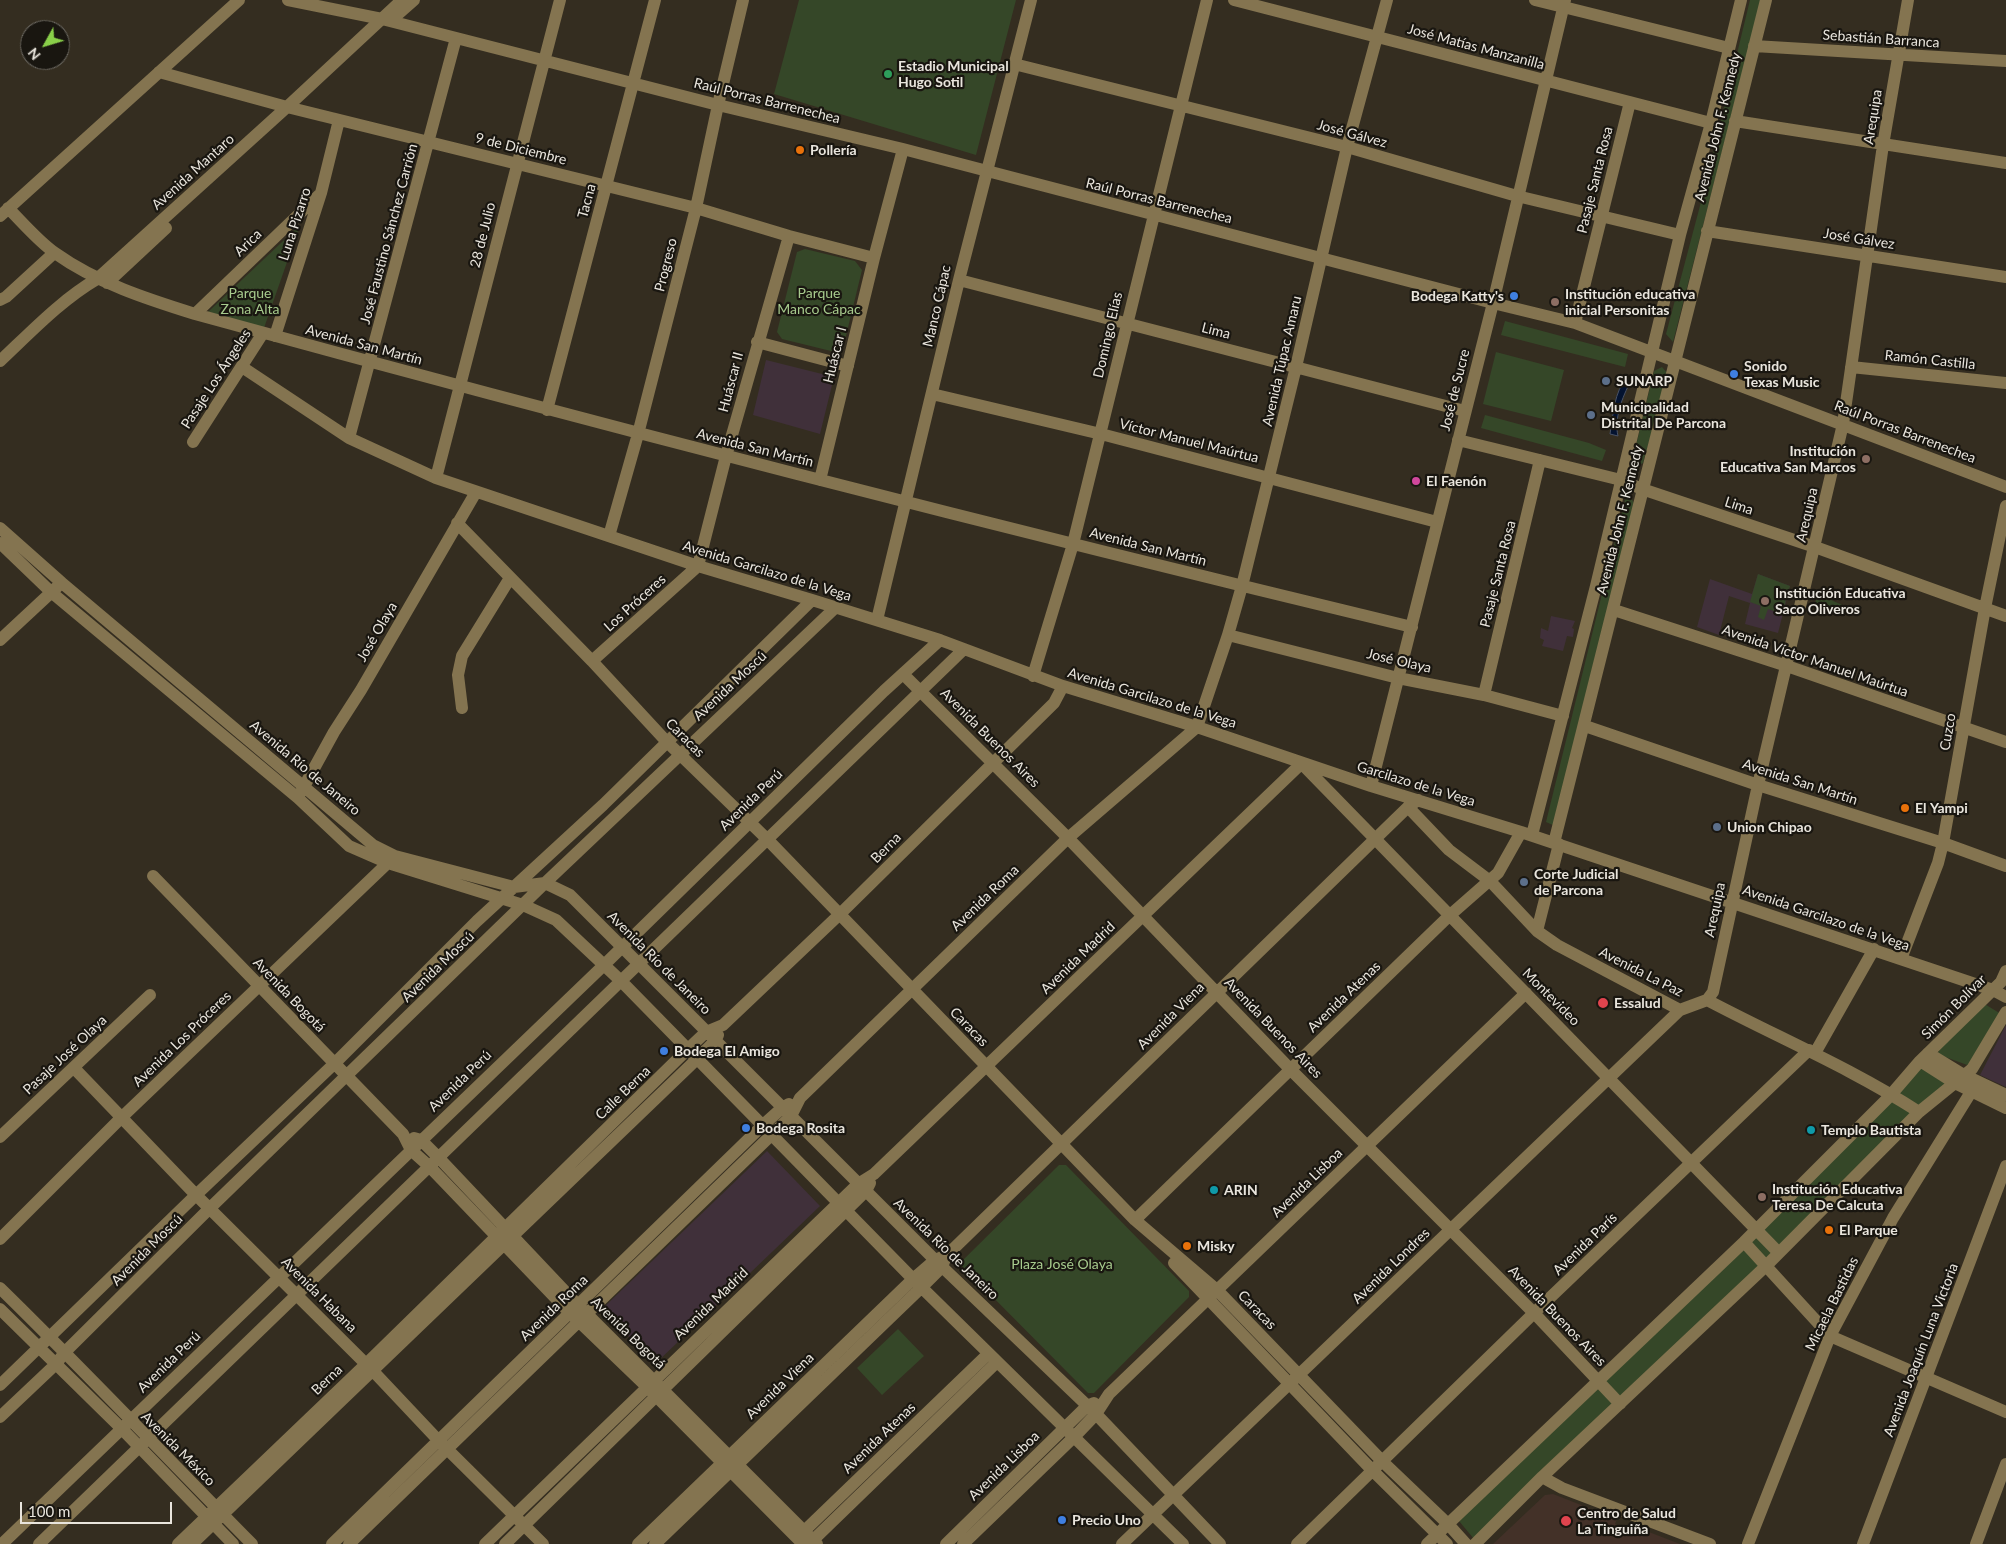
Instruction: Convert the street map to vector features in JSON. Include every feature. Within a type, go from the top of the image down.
[{"type":"street","points":[[4,212],[239,0]]},
{"type":"street","name":"Raúl Porras Barrenechea","points":[[288,0],[387,20],[718,105],[903,149],[1575,323],[2006,487]]},
{"type":"street","points":[[387,20],[402,0]]},
{"type":"street","points":[[0,361],[50,314],[83,287],[102,281],[387,20],[414,0]]},
{"type":"street","name":"28 de Julio","points":[[436,478],[560,0]]},
{"type":"street","name":"Tacna","points":[[547,410],[655,0]]},
{"type":"street","name":"Progreso","points":[[609,536],[638,434],[696,208],[743,0]]},
{"type":"street","name":"Manco Cápac","points":[[876,620],[986,172],[1031,0]]},
{"type":"street","name":"Domingo Elías","points":[[1033,676],[1073,544],[1207,0]]},
{"type":"street","name":"José Matías Manzanilla","points":[[1234,0],[1711,123]]},
{"type":"street","name":"Avenida Túpac Amaru","points":[[1197,727],[1228,635],[1242,586],[1270,477],[1347,147],[1387,0]]},
{"type":"street","points":[[1535,0],[1564,3],[1729,48]]},
{"type":"street","name":"Avenida John F. Kennedy","points":[[1490,881],[1526,834],[1564,716],[1680,235],[1711,123],[1741,0]]},
{"type":"street","name":"Avenida John F. Kennedy","points":[[1537,931],[1642,490],[1766,0]]},
{"type":"street","name":"Arequipa","points":[[1706,1000],[1713,992],[1758,785],[1843,424],[1883,145],[1908,0]]},
{"type":"street","name":"José de Sucre","points":[[1372,786],[1493,303],[1564,3]]},
{"type":"street","name":"José Faustino Sánchez Carrión","points":[[349,438],[456,38]]},
{"type":"street","name":"Sebastián Barranca","points":[[1754,46],[2006,61]]},
{"type":"street","name":"José Gálvez","points":[[1014,64],[1347,147],[1517,196],[1680,235]]},
{"type":"street","name":"9 de Diciembre","points":[[159,72],[291,108],[696,208],[788,236],[874,258]]},
{"type":"street","name":"Pasaje Santa Rosa","points":[[1575,323],[1630,102]]},
{"type":"street","name":"Luna Pizarro","points":[[269,335],[321,193],[339,120]]},
{"type":"street","points":[[1735,121],[2006,163]]},
{"type":"street","name":"Huáscar I","points":[[820,480],[874,258],[903,149]]},
{"type":"street","name":"Arica","points":[[195,314],[321,193]]},
{"type":"street","name":"Avenida San Martín","points":[[4,212],[54,252],[102,281],[151,300],[195,314],[638,434],[1242,586],[1412,626]]},
{"type":"street","name":"José Gálvez","points":[[1707,231],[2006,277]]},
{"type":"street","name":"Huáscar II","points":[[698,566],[757,342],[788,236]]},
{"type":"street","points":[[0,300],[6,297],[54,252]]},
{"type":"street","name":"Lima","points":[[959,280],[1465,411]]},
{"type":"street","name":"Pasaje Los Ángeles","points":[[193,442],[242,367],[269,335]]},
{"type":"street","points":[[757,342],[848,366]]},
{"type":"street","name":"Avenida Garcilazo de la Vega","points":[[242,367],[349,438],[436,478],[698,566],[940,640],[1033,676],[1197,727],[1302,763]]},
{"type":"street","name":"Ramón Castilla","points":[[1851,367],[2006,383]]},
{"type":"street","name":"Víctor Manuel Maúrtua","points":[[932,394],[1101,434],[1437,522]]},
{"type":"street","name":"Lima","points":[[1458,440],[1621,480],[1642,490],[1815,547],[2006,616]]},
{"type":"street","name":"Pasaje Santa Rosa","points":[[1484,695],[1540,460]]},
{"type":"street","name":"José Olaya","points":[[301,792],[476,492]]},
{"type":"street","name":"Cuzco","points":[[1901,959],[1938,863],[1943,843],[1985,608],[2006,506]]},
{"type":"street","name":"Caracas","points":[[457,523],[592,661],[666,741],[768,840],[1135,1220],[1212,1295],[1299,1375],[1377,1466],[1448,1524],[1466,1544]]},
{"type":"street","name":"Avenida Río de Janeiro","points":[[0,528],[180,682],[301,792],[349,846],[523,905],[556,920],[622,981],[842,1207],[1183,1544]]},
{"type":"street","name":"Avenida Río de Janeiro","points":[[0,543],[51,592],[172,692],[301,792]]},
{"type":"street","name":"Los Próceres","points":[[592,661],[698,566]]},
{"type":"street","points":[[462,708],[458,675],[462,656],[510,578]]},
{"type":"street","points":[[0,640],[62,583]]},
{"type":"street","name":"Avenida Moscú","points":[[0,1386],[334,1064],[502,898],[603,806],[666,741],[812,600]]},
{"type":"street","name":"Avenida Moscú","points":[[0,1416],[56,1364],[65,1352],[210,1208],[545,883],[617,817],[680,754],[835,608]]},
{"type":"street","name":"Avenida Víctor Manuel Maúrtua","points":[[1614,610],[1787,666],[2006,742]]},
{"type":"street","name":"José Olaya","points":[[1228,635],[1398,678],[1484,695],[1564,716]]},
{"type":"street","name":"Avenida Perú","points":[[2,1544],[940,640]]},
{"type":"street","points":[[39,1544],[964,649]]},
{"type":"street","points":[[742,668],[756,682]]},
{"type":"street","name":"Avenida Buenos Aires","points":[[903,674],[1068,838],[1290,1069],[1452,1229],[1620,1404]]},
{"type":"street","points":[[172,692],[180,682]]},
{"type":"street","name":"Berna","points":[[723,1025],[840,914],[1054,703],[1063,686]]},
{"type":"street","name":"Avenida San Martín","points":[[1585,726],[1758,785],[1943,843],[2006,866]]},
{"type":"street","name":"Avenida Roma","points":[[349,1544],[443,1445],[1068,838],[1197,727]]},
{"type":"street","name":"Garcilazo de la Vega","points":[[1302,763],[1372,786],[1413,804],[1526,834]]},
{"type":"street","name":"Montevideo","points":[[1302,763],[1779,1253]]},
{"type":"street","name":"Avenida Madrid","points":[[484,1544],[655,1387],[1302,763]]},
{"type":"street","name":"Avenida Viena","points":[[638,1544],[724,1459],[918,1283],[1217,991],[1413,804]]},
{"type":"street","name":"Avenida La Paz","points":[[1413,804],[1449,850],[1490,881],[1537,931],[1558,945],[1680,1010],[1706,1000]]},
{"type":"street","points":[[603,806],[617,817]]},
{"type":"street","name":"Avenida Garcilazo de la Vega","points":[[1526,834],[1874,949],[1993,990],[2006,997]]},
{"type":"street","name":"Avenida Río de Janeiro","points":[[391,860],[514,887],[545,883],[570,895],[862,1187],[941,1261],[1092,1410],[1220,1544]]},
{"type":"street","name":"Avenida Los Próceres","points":[[0,1239],[121,1118],[391,860]]},
{"type":"street","name":"Avenida Bogotá","points":[[153,876],[403,1134]]},
{"type":"street","name":"Avenida Atenas","points":[[1135,1220],[1449,916],[1490,881]]},
{"type":"street","points":[[1812,1052],[1874,949]]},
{"type":"street","name":"Simón Bolívar","points":[[1428,1544],[1744,1242],[1892,1095],[1924,1057],[2001,982],[2006,971]]},
{"type":"street","name":"Avenida Lisboa","points":[[963,1544],[1092,1410],[1526,993]]},
{"type":"street","name":"Pasaje José Olaya","points":[[0,1136],[150,995]]},
{"type":"street","points":[[1706,1000],[1812,1052],[1892,1095],[1919,1112]]},
{"type":"street","name":"Avenida Londres","points":[[1122,1544],[1680,1010]]},
{"type":"street","points":[[1475,1544],[1766,1266],[1919,1112],[1953,1082],[1964,1075],[1980,1056],[2006,1012]]},
{"type":"street","name":"Calle Berna","points":[[504,1236],[723,1025]]},
{"type":"street","name":"Avenida París","points":[[1297,1544],[1691,1162],[1812,1052]]},
{"type":"street","points":[[1924,1057],[2006,1095]]},
{"type":"street","points":[[1924,1057],[1953,1082],[2006,1108]]},
{"type":"street","name":"Avenida Habana","points":[[74,1068],[196,1195],[370,1367],[443,1445],[543,1544]]},
{"type":"street","name":"Micaela Bastidas","points":[[1748,1544],[1830,1336],[1893,1218],[1971,1092]]},
{"type":"street","points":[[403,1134],[421,1140]]},
{"type":"street","points":[[403,1134],[411,1150]]},
{"type":"street","name":"Avenida Bogotá","points":[[421,1140],[434,1162],[504,1236],[805,1541]]},
{"type":"street","name":"Avenida Bogotá","points":[[411,1150],[434,1162]]},
{"type":"street","name":"Avenida Joaquín Luna Victoria","points":[[1863,1544],[2006,1166]]},
{"type":"street","name":"Berna","points":[[178,1544],[214,1515],[370,1367],[504,1236]]},
{"type":"street","points":[[1744,1242],[1830,1336],[2006,1412]]},
{"type":"street","name":"Avenida Viena","points":[[656,1544],[734,1470],[918,1283]]},
{"type":"street","name":"Avenida México","points":[[0,1288],[65,1352],[144,1444],[214,1515],[252,1544]]},
{"type":"street","points":[[1212,1295],[1290,1385],[1377,1466],[1447,1544]]},
{"type":"street","name":"Avenida México","points":[[0,1309],[56,1364],[126,1425]]},
{"type":"street","name":"Avenida Atenas","points":[[805,1541],[993,1358]]},
{"type":"street","name":"Avenida Madrid","points":[[505,1544],[525,1526],[655,1387]]},
{"type":"street","name":"Avenida Lisboa","points":[[946,1544],[1070,1432]]},
{"type":"street","name":"Avenida Roma","points":[[332,1544],[443,1445]]},
{"type":"street","points":[[1976,1544],[2006,1464]]},
{"type":"street","points":[[1542,1478],[1562,1488],[1710,1544]]},
{"type":"street","name":"Berna","points":[[192,1544],[214,1515]]},
{"type":"street","name":"Avenida México","points":[[214,1515],[233,1544]]},
{"type":"shaded area","points":[[766,360],[834,377],[820,434],[753,415]]},
{"type":"shaded area","name":"Institución Educativa Saco Oliveros","points":[[1758,574],[1790,586],[1778,633],[1745,624],[1750,603],[1729,596],[1719,635],[1697,627],[1710,579],[1752,594]]},
{"type":"shaded area","points":[[1551,616],[1575,621],[1572,628],[1574,629],[1573,637],[1567,636],[1563,651],[1542,646],[1544,640],[1540,638],[1541,628],[1548,631]]},
{"type":"shaded area","points":[[2006,1025],[2006,1087],[1980,1075]]},
{"type":"shaded area","points":[[767,1151],[820,1206],[655,1364],[602,1309]]},
{"type":"shaded area","name":"Centro de Salud La Tinguiña","points":[[1553,1494],[1617,1519],[1615,1524],[1631,1531],[1636,1527],[1680,1544],[1493,1544],[1545,1495]]},
{"type":"green space","name":"Estadio Municipal Hugo Sotil","points":[[799,0],[1016,0],[976,155],[774,94]]},
{"type":"green space","points":[[1750,0],[1761,0],[1673,342],[1666,334],[1701,202]]},
{"type":"green space","name":"Parque Zona Alta","points":[[300,225],[264,328],[208,312]]},
{"type":"green space","name":"Parque Manco Cápac","points":[[805,249],[855,261],[862,270],[844,344],[835,352],[782,339],[777,332],[797,252]]},
{"type":"green space","points":[[1505,321],[1628,354],[1625,367],[1501,335]]},
{"type":"green space","points":[[1496,352],[1564,370],[1551,421],[1483,404]]},
{"type":"green space","points":[[1662,367],[1668,374],[1643,463],[1636,467],[1632,462],[1654,371]]},
{"type":"green space","points":[[1485,415],[1589,443],[1606,450],[1602,461],[1481,428]]},
{"type":"green space","points":[[1630,496],[1634,503],[1555,826],[1546,822],[1625,500]]},
{"type":"green space","points":[[1758,574],[1790,586],[1782,614],[1768,609],[1764,620],[1758,617],[1761,606],[1750,602]]},
{"type":"green space","points":[[1817,594],[1847,607],[1844,616],[1815,605]]},
{"type":"green space","points":[[1983,1003],[2001,1014],[1970,1066],[1937,1054],[1943,1044]]},
{"type":"green space","points":[[1920,1061],[1953,1082],[1474,1539],[1459,1521]]},
{"type":"green space","name":"Plaza José Olaya","points":[[1059,1165],[1066,1165],[1189,1291],[1189,1297],[1094,1393],[1088,1393],[962,1266],[963,1260]]},
{"type":"green space","points":[[898,1329],[924,1356],[882,1395],[857,1368]]},
{"type":"water","points":[[1627,378],[1631,381],[1620,408],[1617,422],[1618,436],[1610,434],[1613,412],[1619,389]]},
{"type":"place","name":"Estadio Municipal Hugo Sotil","points":[[888,74]]},
{"type":"place","name":"Pollería","points":[[800,150]]},
{"type":"place","name":"Bodega Katty's","points":[[1514,296]]},
{"type":"place","name":"Institución educativa inicial Personitas","points":[[1555,302]]},
{"type":"place","name":"Sonido Texas Music","points":[[1734,374]]},
{"type":"place","name":"SUNARP","points":[[1606,381]]},
{"type":"place","name":"Municipalidad Distrital De Parcona","points":[[1591,415]]},
{"type":"place","name":"Institución Educativa San Marcos","points":[[1866,459]]},
{"type":"place","name":"El Faenón","points":[[1416,481]]},
{"type":"place","name":"Institución Educativa Saco Oliveros","points":[[1765,601]]},
{"type":"place","name":"El Yampi","points":[[1905,808]]},
{"type":"place","name":"Union Chipao","points":[[1717,827]]},
{"type":"place","name":"Corte Judicial de Parcona","points":[[1524,882]]},
{"type":"place","name":"Essalud","points":[[1603,1003]]},
{"type":"place","name":"Bodega El Amigo","points":[[664,1051]]},
{"type":"place","name":"Bodega Rosita","points":[[746,1128]]},
{"type":"place","name":"Templo Bautista","points":[[1811,1130]]},
{"type":"place","name":"ARIN","points":[[1214,1190]]},
{"type":"place","name":"Institución Educativa Teresa De Calcuta","points":[[1762,1197]]},
{"type":"place","name":"El Parque","points":[[1829,1230]]},
{"type":"place","name":"Misky","points":[[1187,1246]]},
{"type":"place","name":"Precio Uno","points":[[1062,1520]]},
{"type":"place","name":"Centro de Salud La Tinguiña","points":[[1566,1521]]}]
